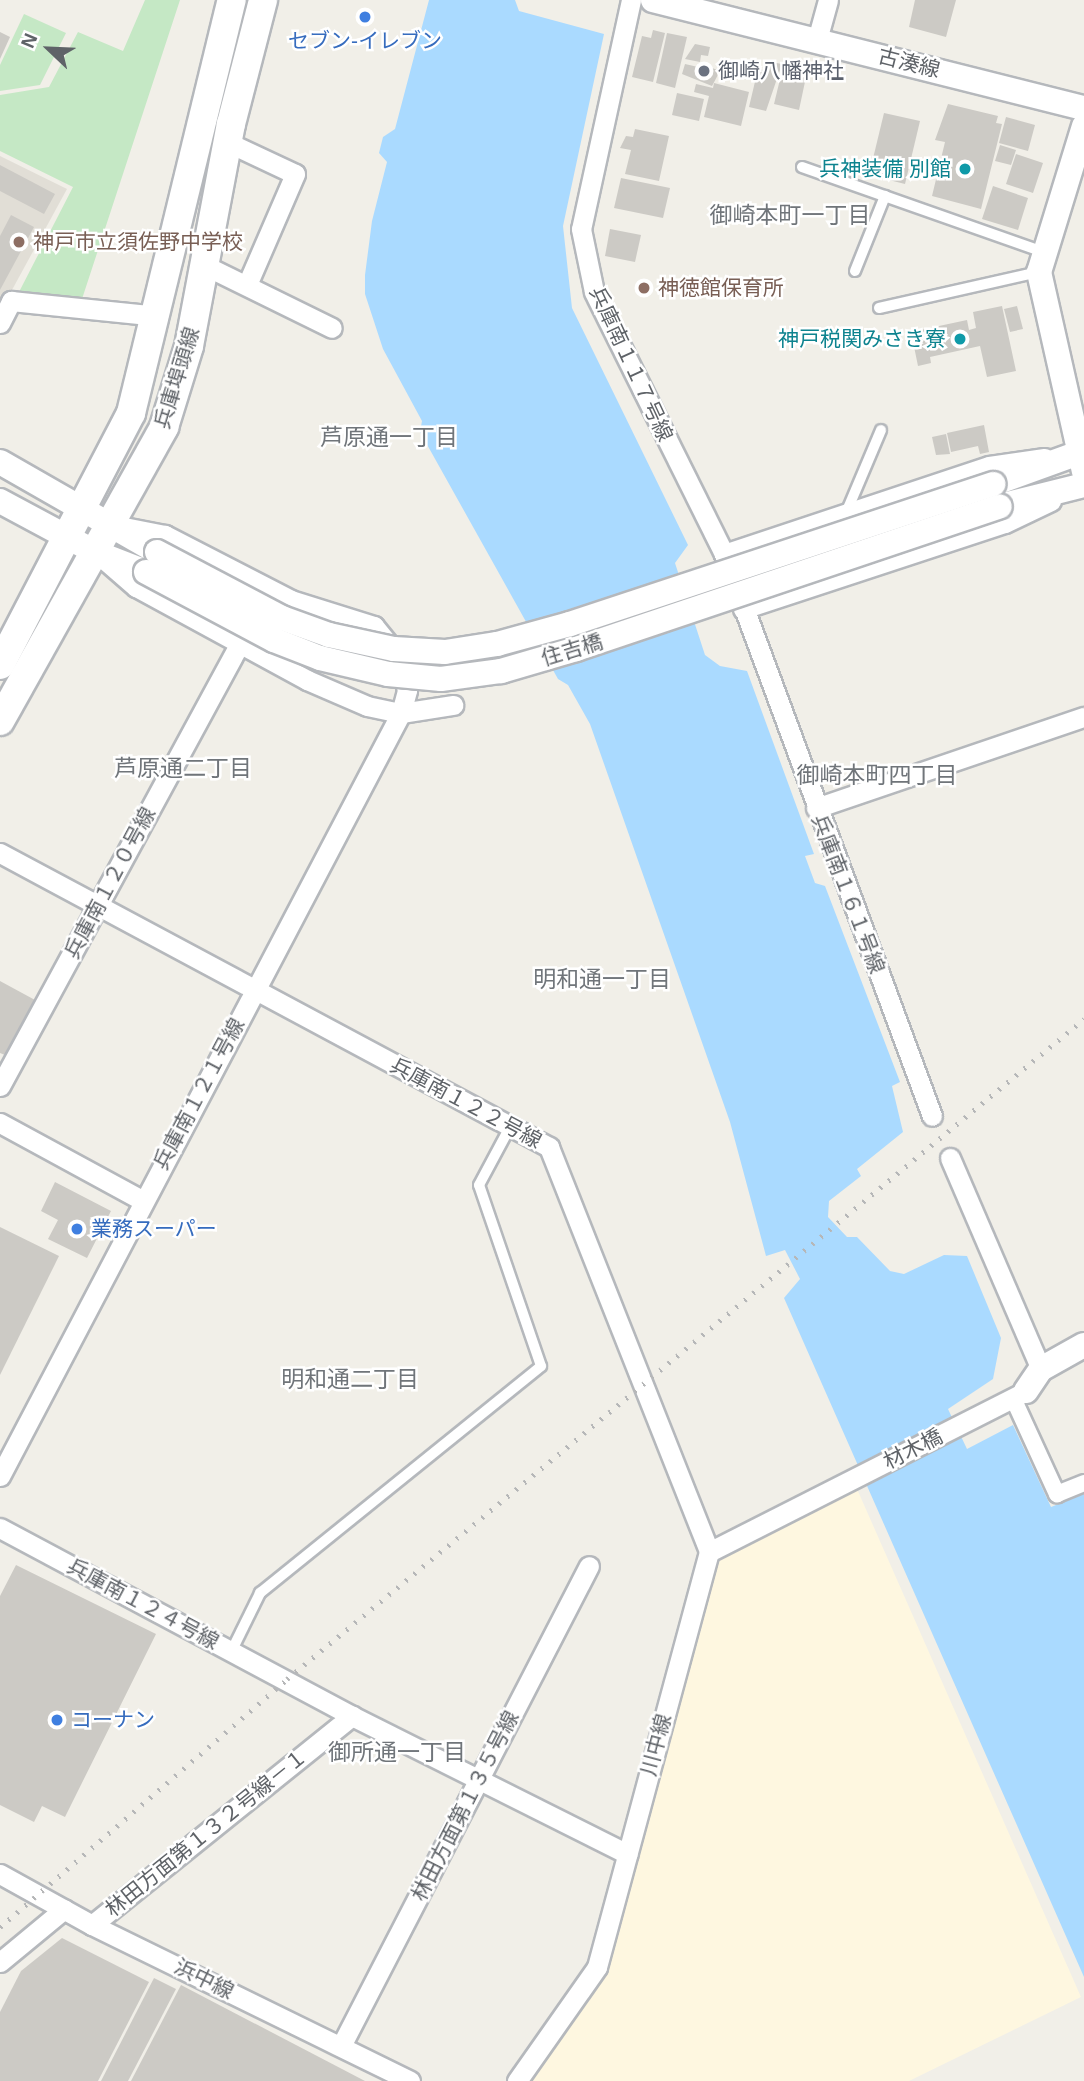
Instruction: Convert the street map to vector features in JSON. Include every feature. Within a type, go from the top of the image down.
[{"type":"main road","name":"兵庫埠頭線","points":[[0,665],[69,538],[131,413],[158,316],[202,118],[232,0]]},
{"type":"main road","name":"兵庫埠頭線","points":[[0,721],[113,525],[164,427],[189,346],[229,133],[263,0]]},
{"type":"main road","points":[[202,118],[229,133]]},
{"type":"main road","points":[[171,260],[206,266]]},
{"type":"street","name":"兵庫南１１７号線","points":[[631,0],[581,229],[594,292],[724,554]]},
{"type":"street","name":"古湊線","points":[[653,0],[1084,108]]},
{"type":"street","points":[[817,40],[828,0]]},
{"type":"street","points":[[1083,458],[1042,262],[1084,126]]},
{"type":"street","points":[[229,133],[295,174],[247,285]]},
{"type":"street","points":[[206,266],[332,328]]},
{"type":"street","points":[[0,323],[11,301],[158,316]]},
{"type":"street","points":[[724,554],[989,466],[1083,458]]},
{"type":"street","points":[[997,495],[1083,458]]},
{"type":"street","points":[[0,462],[113,525],[151,562]]},
{"type":"street","points":[[997,495],[1084,486]]},
{"type":"street","points":[[743,609],[1005,523],[1084,486]]},
{"type":"street","name":"住吉橋","points":[[151,562],[282,618],[329,635],[394,649],[444,652],[498,644],[570,624],[997,495]]},
{"type":"street","points":[[0,501],[97,553],[136,587],[240,643],[367,706],[401,713],[453,705]]},
{"type":"street","points":[[113,525],[165,536],[291,600],[374,626],[399,657],[407,690],[401,713]]},
{"type":"street","points":[[97,553],[151,562]]},
{"type":"street","name":"兵庫南１６１号線","points":[[724,554],[932,1116]]},
{"type":"street","name":"兵庫南１２０号線","points":[[0,1086],[240,643]]},
{"type":"street","name":"兵庫南１２１号線","points":[[0,1476],[142,1200],[401,713]]},
{"type":"street","points":[[816,808],[1084,717]]},
{"type":"street","name":"兵庫南１２２号線","points":[[0,853],[549,1147],[709,1552]]},
{"type":"street","points":[[0,1123],[142,1200]]},
{"type":"street","points":[[950,1158],[1041,1369]]},
{"type":"street","points":[[1084,1345],[1041,1369],[1019,1394],[1056,1494],[1084,1483]]},
{"type":"street","name":"材木橋","points":[[709,1552],[1019,1394]]},
{"type":"street","name":"兵庫南１２４号線","points":[[0,1528],[352,1716],[480,1777],[627,1854]]},
{"type":"street","name":"川中線","points":[[517,2081],[597,1968],[709,1552]]},
{"type":"street","name":"林田方面第１３５号線","points":[[341,2046],[589,1566]]},
{"type":"street","name":"林田方面第１３２号線－１","points":[[92,1925],[352,1716]]},
{"type":"street","name":"浜中線","points":[[0,1874],[92,1925],[410,2081]]},
{"type":"street","points":[[0,1962],[64,1909]]},
{"type":"lane","points":[[802,167],[885,196],[1042,262]]},
{"type":"lane","points":[[855,271],[885,196]]},
{"type":"lane","points":[[878,308],[1042,262]]},
{"type":"lane","points":[[846,513],[881,430]]},
{"type":"lane","points":[[232,1650],[260,1593],[541,1366],[479,1185],[510,1126]]},
{"type":"shaded area","name":"神戸市立須佐野中学校","points":[[0,156],[67,189],[0,312]]},
{"type":"shaded area","points":[[857,1489],[1081,1997],[909,2081],[529,2081],[608,1970],[716,1562]]},
{"type":"green space","points":[[145,0],[180,0],[82,299],[19,292],[73,187],[0,151],[0,95],[49,87],[78,32],[123,51]]},
{"type":"green space","points":[[24,14],[66,33],[40,85],[0,91],[0,65]]},
{"type":"water","points":[[429,0],[515,0],[519,11],[604,34],[563,226],[572,308],[688,545],[675,563],[705,655],[720,666],[747,671],[814,854],[805,856],[815,883],[825,886],[900,1082],[892,1086],[903,1132],[857,1169],[861,1176],[829,1201],[828,1217],[847,1237],[857,1237],[890,1271],[904,1274],[944,1255],[967,1256],[1001,1338],[993,1379],[948,1409],[967,1449],[1013,1425],[1051,1507],[1084,1494],[1084,1977],[784,1298],[800,1279],[785,1250],[766,1256],[730,1122],[590,724],[568,685],[558,679],[420,432],[422,421],[383,349],[365,294],[372,221],[387,162],[379,153],[383,137],[395,129]]},
{"type":"building","points":[[915,0],[956,0],[946,37],[909,27]]},
{"type":"building","points":[[653,30],[665,33],[653,82],[632,77],[642,36],[651,38]]},
{"type":"building","points":[[0,32],[10,37],[0,59]]},
{"type":"building","points":[[667,33],[687,37],[675,88],[656,83]]},
{"type":"building","points":[[695,44],[710,47],[708,56],[701,55],[700,62],[685,59]]},
{"type":"building","points":[[771,62],[782,64],[766,111],[749,107],[758,69],[769,71]]},
{"type":"building","points":[[699,63],[720,71],[712,86],[682,74],[685,64],[698,67]]},
{"type":"building","points":[[782,71],[806,77],[799,110],[774,104]]},
{"type":"building","points":[[714,83],[749,92],[741,126],[704,117],[709,96],[694,92],[696,84],[713,88]]},
{"type":"building","points":[[677,93],[704,99],[699,121],[672,115]]},
{"type":"building","name":"兵神装備 別館","points":[[948,104],[998,116],[996,123],[1002,124],[981,209],[932,196],[945,142],[935,140]]},
{"type":"building","points":[[884,113],[920,121],[905,184],[869,175]]},
{"type":"building","points":[[1006,117],[1035,125],[1028,151],[999,143]]},
{"type":"building","points":[[635,129],[669,136],[659,181],[625,174],[631,150],[620,148],[626,136],[633,137]]},
{"type":"building","points":[[1000,145],[1016,150],[1011,165],[995,161]]},
{"type":"building","points":[[1016,154],[1043,163],[1033,193],[1006,184]]},
{"type":"building","points":[[0,165],[55,194],[44,214],[0,191]]},
{"type":"building","points":[[621,178],[670,188],[663,218],[614,208]]},
{"type":"building","points":[[993,186],[1028,198],[1018,230],[982,219]]},
{"type":"building","points":[[11,215],[34,227],[0,290],[0,236]]},
{"type":"building","points":[[610,229],[641,235],[635,262],[605,256]]},
{"type":"building","name":"神戸税関みさき寮","points":[[1002,306],[1016,371],[987,377],[980,346],[930,357],[931,363],[918,366],[911,332],[967,320],[969,330],[976,328],[973,312]]},
{"type":"building","points":[[1017,306],[1023,329],[1010,332],[1004,309]]},
{"type":"building","points":[[984,425],[989,452],[980,454],[978,446],[951,452],[947,433]]},
{"type":"building","points":[[946,434],[950,454],[936,455],[932,437]]},
{"type":"building","points":[[0,981],[35,1000],[5,1055],[0,1053]]},
{"type":"building","name":"業務スーパー","points":[[55,1182],[111,1211],[87,1258],[48,1239],[58,1220],[41,1211]]},
{"type":"building","points":[[0,1227],[59,1256],[0,1375]]},
{"type":"building","name":"コーナン","points":[[16,1565],[156,1634],[65,1817],[42,1806],[34,1822],[0,1805],[0,1596]]},
{"type":"building","points":[[62,1938],[149,1982],[98,2081],[0,2081],[0,2012],[21,1971]]},
{"type":"building","points":[[154,1978],[176,1989],[128,2081],[101,2081]]},
{"type":"building","points":[[181,1985],[365,2081],[131,2081]]},
{"type":"railway","points":[[0,1927],[287,1679],[1084,1019]]},
{"type":"place","name":"セブン-イレブン","points":[[365,17]]},
{"type":"place","name":"御崎八幡神社","points":[[704,71]]},
{"type":"place","name":"兵神装備 別館","points":[[965,169]]},
{"type":"place","name":"神戸市立須佐野中学校","points":[[19,242]]},
{"type":"place","name":"神徳館保育所","points":[[644,288]]},
{"type":"place","name":"神戸税関みさき寮","points":[[960,339]]},
{"type":"place","name":"業務スーパー","points":[[77,1229]]},
{"type":"place","name":"コーナン","points":[[57,1720]]},
{"type":"district","name":"御崎本町一丁目","points":[[790,215]]},
{"type":"district","name":"芦原通一丁目","points":[[389,437]]},
{"type":"district","name":"芦原通二丁目","points":[[183,768]]},
{"type":"district","name":"御崎本町四丁目","points":[[877,775]]},
{"type":"district","name":"明和通一丁目","points":[[602,979]]},
{"type":"district","name":"明和通二丁目","points":[[350,1379]]},
{"type":"district","name":"御所通一丁目","points":[[397,1752]]}]
